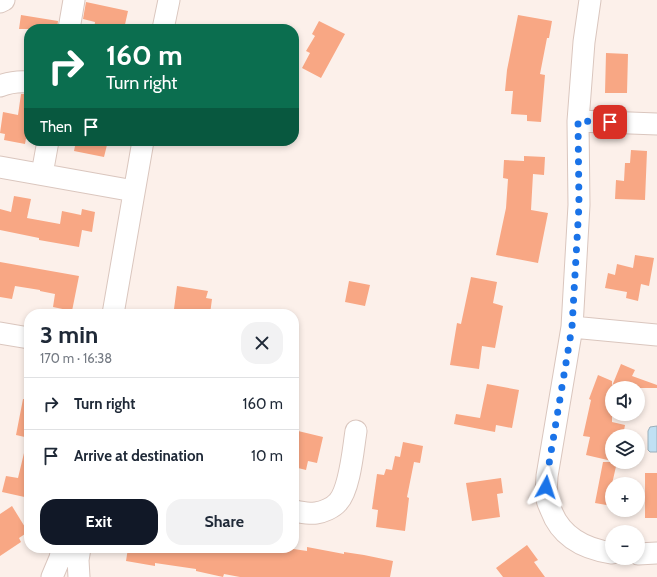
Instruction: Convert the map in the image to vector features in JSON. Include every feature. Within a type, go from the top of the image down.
[{"type":"street","points":[[0,2],[4,0]]},
{"type":"street","points":[[69,24],[74,0]]},
{"type":"street","points":[[165,24],[169,0]]},
{"type":"street","points":[[590,0],[584,42],[578,121],[579,205],[572,327],[547,476],[546,498],[554,518],[566,534],[580,544],[605,552]]},
{"type":"street","points":[[0,86],[10,82],[24,82]]},
{"type":"street","points":[[578,121],[657,124]]},
{"type":"street","points":[[42,174],[47,146]]},
{"type":"street","points":[[114,309],[142,146]]},
{"type":"street","points":[[0,167],[134,191]]},
{"type":"street","points":[[572,327],[657,335]]},
{"type":"street","points":[[1,338],[24,338]]},
{"type":"street","points":[[299,511],[316,513],[328,509],[337,503],[344,494],[356,431]]},
{"type":"street","points":[[52,577],[61,553]]},
{"type":"street","points":[[79,553],[79,577]]},
{"type":"street","points":[[645,554],[657,553]]},
{"type":"water","points":[[657,426],[657,452],[650,452],[648,450],[648,431],[650,427]]},
{"type":"building","points":[[86,2],[128,11],[125,24],[95,24],[95,22],[83,19]]},
{"type":"building","points":[[21,15],[58,21],[58,24],[24,24],[24,29],[19,29]]},
{"type":"building","points":[[518,15],[552,21],[540,74],[545,75],[541,122],[527,121],[527,115],[511,114],[513,91],[505,91],[507,70]]},
{"type":"building","points":[[319,21],[345,34],[321,78],[302,68],[310,53],[306,51],[315,36],[312,34]]},
{"type":"building","points":[[606,53],[628,54],[627,93],[605,93]]},
{"type":"building","points":[[21,94],[24,94],[24,144],[4,140],[5,134],[0,133],[3,112],[18,115]]},
{"type":"building","points":[[75,146],[107,146],[104,157],[74,151]]},
{"type":"building","points":[[631,150],[647,151],[645,200],[615,199],[616,180],[624,181],[625,163],[630,163]]},
{"type":"building","points":[[524,156],[545,157],[544,175],[533,174],[531,210],[548,213],[538,263],[496,255],[506,208],[508,179],[503,178],[504,160],[524,161]]},
{"type":"building","points":[[14,196],[31,199],[27,218],[60,224],[62,211],[81,215],[82,209],[95,212],[92,232],[82,230],[79,247],[39,240],[39,238],[0,230],[0,209],[11,212]]},
{"type":"building","points":[[635,255],[654,258],[649,286],[641,284],[638,301],[626,298],[627,292],[605,288],[608,273],[615,275],[617,264],[633,268]]},
{"type":"building","points":[[0,262],[79,276],[72,309],[53,307],[55,294],[40,290],[15,286],[12,299],[0,297]]},
{"type":"building","points":[[471,277],[497,282],[493,303],[503,306],[495,348],[482,346],[479,369],[450,365],[457,323],[461,324]]},
{"type":"building","points":[[349,281],[370,285],[365,306],[345,302]]},
{"type":"building","points":[[177,286],[208,291],[206,298],[212,299],[211,309],[174,309]]},
{"type":"building","points":[[621,364],[635,370],[632,376],[657,385],[657,388],[645,388],[645,381],[614,381]]},
{"type":"building","points":[[598,375],[612,381],[605,381],[605,421],[612,421],[625,425],[624,429],[605,429],[605,459],[586,455],[590,437],[583,436],[591,400],[589,399]]},
{"type":"building","points":[[487,384],[519,390],[512,428],[496,425],[495,432],[454,424],[456,414],[480,418]]},
{"type":"building","points":[[23,399],[24,399],[24,437],[16,435]]},
{"type":"building","points":[[299,431],[323,437],[317,463],[308,461],[306,470],[299,468]]},
{"type":"building","points":[[403,442],[423,446],[420,463],[414,462],[407,497],[409,498],[405,531],[376,527],[378,510],[372,509],[377,474],[384,475],[386,469],[392,470],[395,456],[400,457]]},
{"type":"building","points":[[24,453],[24,497],[2,492],[6,476],[18,478]]},
{"type":"building","points":[[603,462],[605,462],[605,469],[615,469],[614,477],[605,477],[605,505],[595,503]]},
{"type":"building","points":[[645,473],[657,473],[657,518],[645,518]]},
{"type":"building","points":[[501,478],[503,493],[497,494],[500,517],[472,521],[466,483]]},
{"type":"building","points":[[12,506],[24,526],[24,535],[19,538],[21,542],[0,556],[0,514]]},
{"type":"building","points":[[527,545],[538,560],[534,562],[545,577],[503,577],[496,568]]},
{"type":"building","points":[[307,547],[344,554],[344,552],[364,555],[393,561],[390,577],[240,577],[224,574],[223,577],[196,571],[196,569],[155,563],[155,566],[126,561],[127,553],[299,553],[299,550],[307,551]]},
{"type":"route","points":[[546,487],[572,327],[579,205],[578,121],[610,122]]}]
